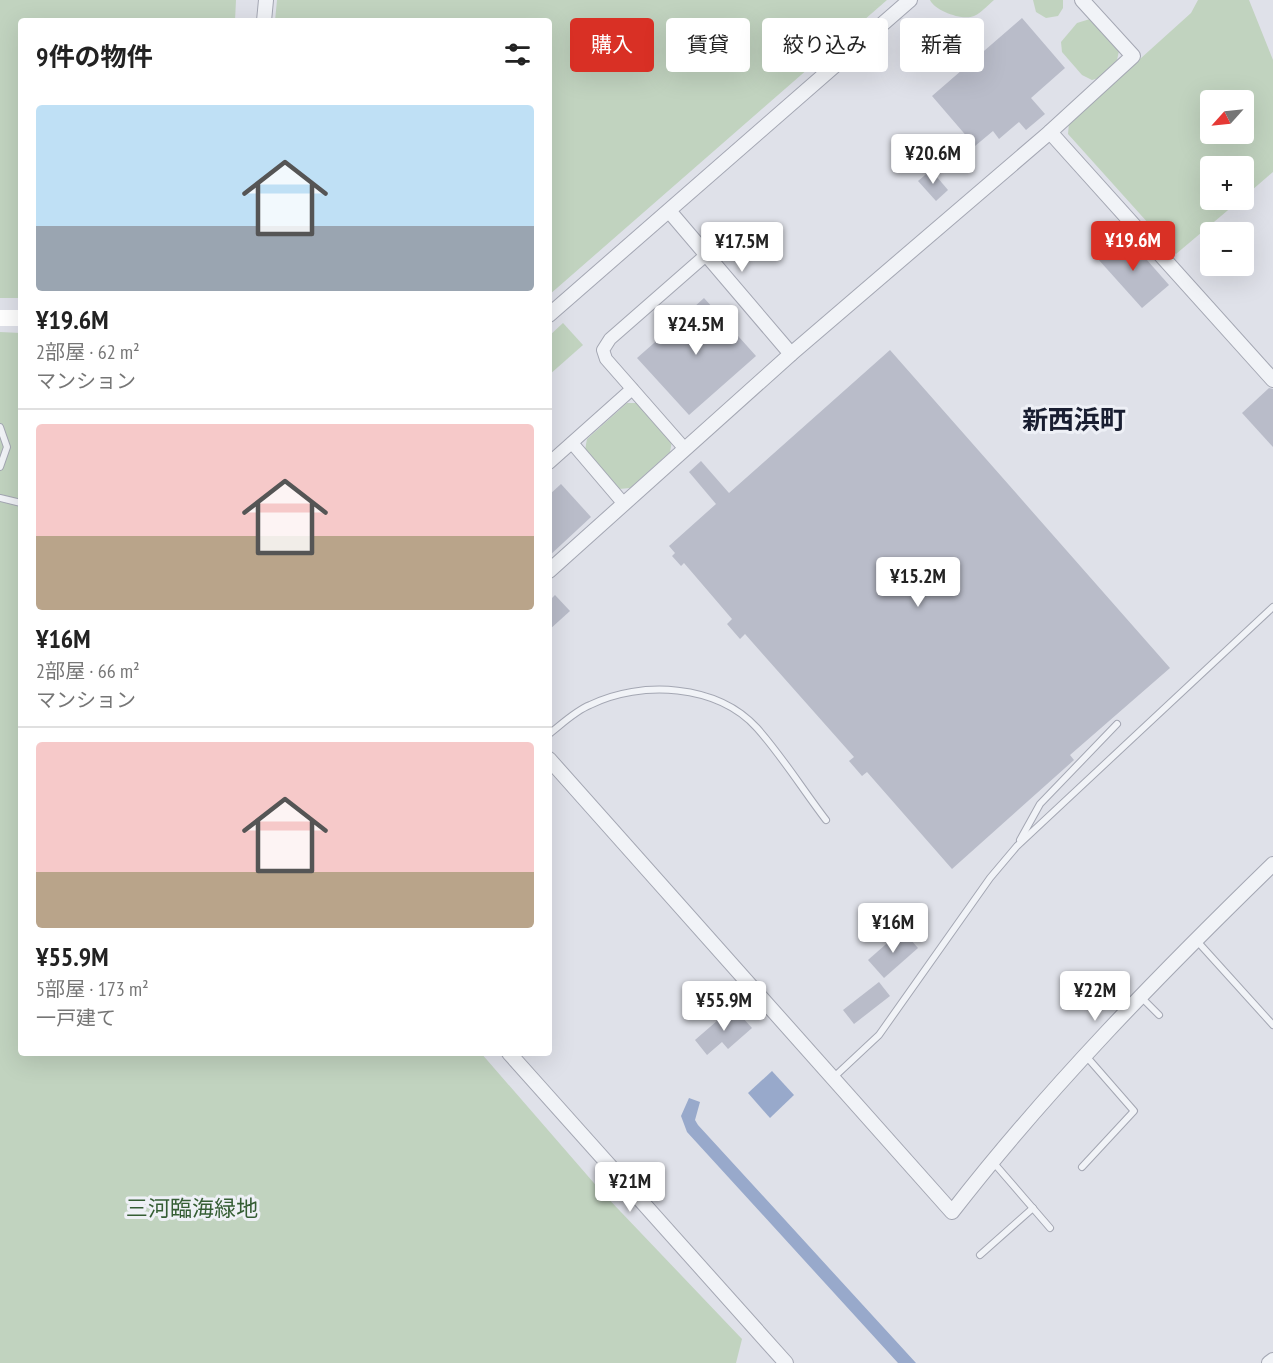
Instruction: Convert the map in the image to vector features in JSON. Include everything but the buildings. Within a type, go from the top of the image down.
[{"type":"main road","points":[[0,318],[18,318]]},
{"type":"street","points":[[264,18],[266,0]]},
{"type":"street","points":[[552,312],[670,212],[910,0]]},
{"type":"street","points":[[552,568],[791,354],[1050,132],[1133,56],[1082,0]]},
{"type":"street","points":[[1050,132],[1273,380]]},
{"type":"street","points":[[670,212],[791,354]]},
{"type":"street","points":[[685,449],[606,359],[605,346],[706,255]]},
{"type":"street","points":[[552,460],[632,389]]},
{"type":"street","points":[[572,443],[624,504]]},
{"type":"street","points":[[552,762],[952,1212],[992,1161],[1085,1056],[1196,940],[1273,864]]},
{"type":"street","points":[[512,1056],[786,1363]]},
{"type":"street","points":[[765,1363],[775,1352]]},
{"type":"street","points":[[1269,1363],[1273,1360]]},
{"type":"lane","points":[[0,427],[8,447],[0,467]]},
{"type":"lane","points":[[0,498],[18,502]]},
{"type":"lane","points":[[833,1078],[879,1035],[990,878],[1017,846],[1273,607]]},
{"type":"lane","points":[[552,732],[589,705],[636,690],[656,688],[704,697],[732,709],[757,728],[826,820]]},
{"type":"lane","points":[[1017,846],[1040,804],[1118,724]]},
{"type":"lane","points":[[1196,940],[1273,1025]]},
{"type":"lane","points":[[1141,997],[1159,1015]]},
{"type":"lane","points":[[1082,1167],[1134,1111],[1085,1056]]},
{"type":"lane","points":[[992,1161],[1050,1228]]},
{"type":"lane","points":[[980,1255],[1033,1208]]},
{"type":"green space","points":[[0,0],[236,0],[235,18],[18,18],[18,298],[0,298]]},
{"type":"green space","points":[[277,0],[887,0],[866,18],[762,18],[762,72],[805,72],[552,292],[552,18],[275,18]]},
{"type":"green space","points":[[930,0],[994,0],[974,16],[963,17],[937,8]]},
{"type":"green space","points":[[1033,0],[1063,0],[1063,8],[1058,16],[1046,18],[1036,12]]},
{"type":"green space","points":[[1198,0],[1249,0],[1273,60],[1273,172],[1254,188],[1254,156],[1200,156],[1200,210],[1228,210],[1214,222],[1200,222],[1200,234],[1176,254],[1068,134],[1069,123],[1191,13]]},
{"type":"green space","points":[[1090,19],[1119,51],[1117,60],[1099,78],[1092,80],[1082,75],[1062,52],[1061,42],[1077,23]]},
{"type":"green space","points":[[563,323],[583,345],[552,372],[552,333]]},
{"type":"green space","name":"三河臨海緑地","points":[[0,332],[18,333],[18,1056],[484,1056],[600,1190],[742,1339],[736,1363],[0,1363]]},
{"type":"green space","points":[[627,403],[637,403],[672,441],[670,452],[630,488],[619,489],[585,450],[587,439]]},
{"type":"water","points":[[772,1071],[794,1095],[770,1118],[748,1093]]},
{"type":"water","points":[[689,1098],[700,1102],[695,1120],[698,1125],[916,1363],[898,1363],[687,1132],[681,1116]]},
{"type":"district","name":"新西浜町","points":[[1074,419]]}]
